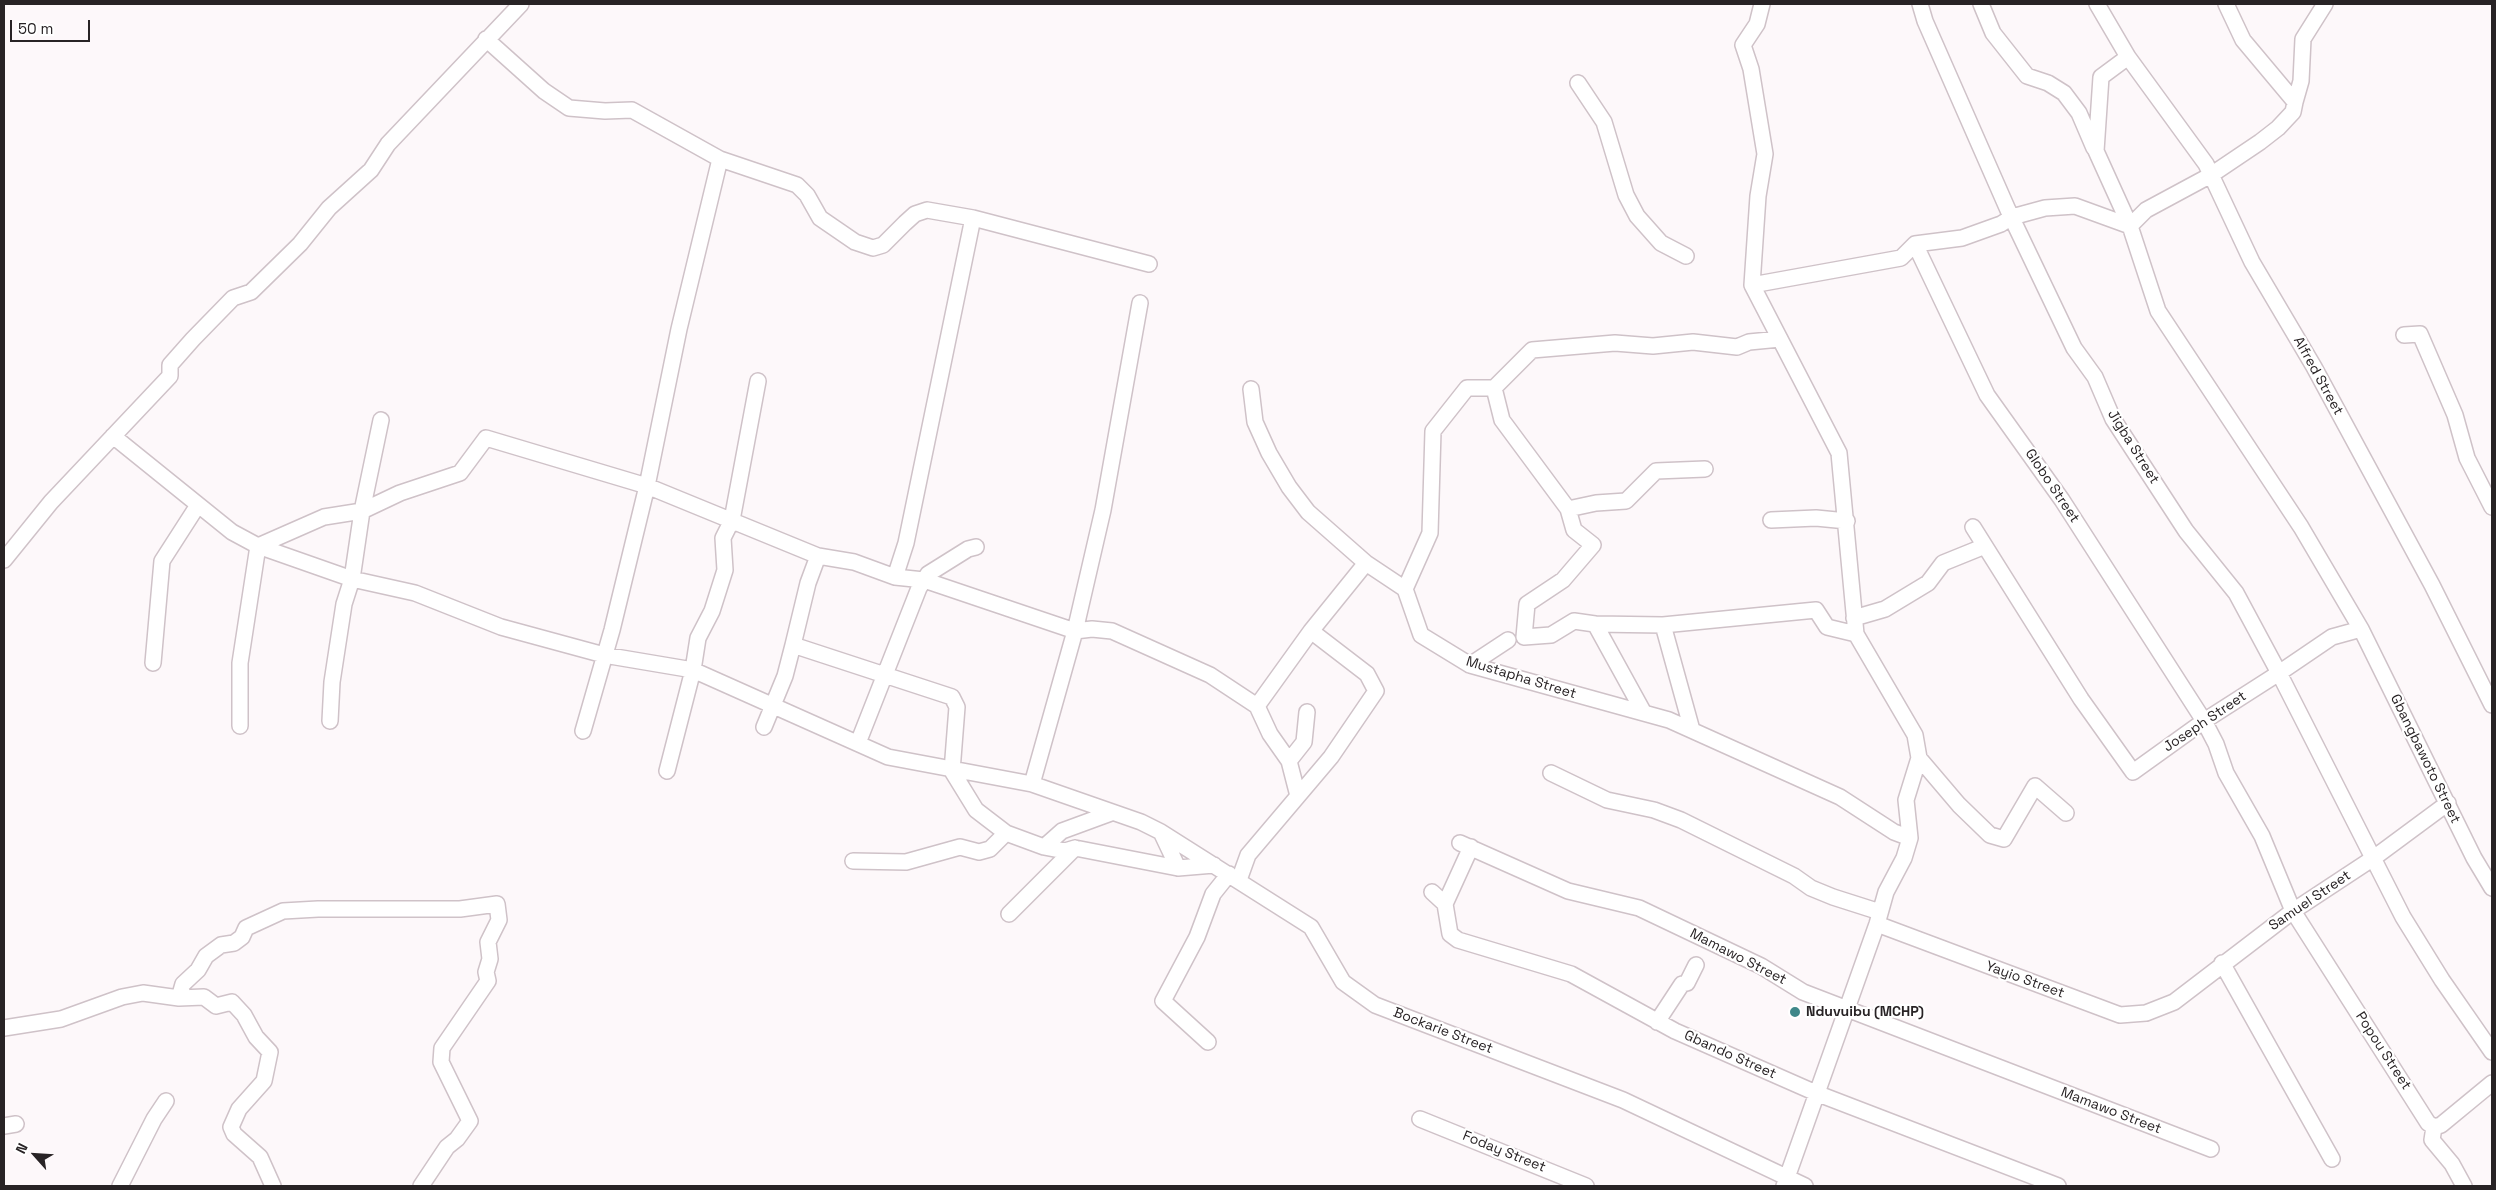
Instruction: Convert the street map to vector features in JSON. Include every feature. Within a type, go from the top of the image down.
[{"type":"street","points":[[4,560],[51,502],[170,376],[170,365],[193,339],[233,298],[251,292],[300,244],[329,208],[370,170],[388,144],[521,4]]},
{"type":"street","points":[[1762,4],[1757,24],[1743,45],[1752,69],[1765,154],[1758,196],[1752,285],[1839,453],[1847,522],[1856,634],[1915,735],[1919,758],[1906,800],[1910,838],[1904,858],[1886,892],[1879,918],[1845,1009],[1785,1182]]},
{"type":"street","name":"Jigba Street","points":[[1920,4],[1925,21],[2010,214],[2074,348],[2094,377],[2113,420],[2186,531],[2236,593],[2375,857],[2403,917],[2442,980],[2492,1052]]},
{"type":"street","name":"Gbangbawoto Street","points":[[1981,4],[1993,33],[2027,76],[2048,83],[2064,93],[2079,113],[2130,226],[2158,311],[2301,527],[2361,629],[2492,888]]},
{"type":"street","name":"Alfred Street","points":[[2097,4],[2128,57],[2206,164],[2252,262],[2314,366],[2432,585],[2492,705]]},
{"type":"street","points":[[2226,4],[2243,40],[2295,102]]},
{"type":"street","points":[[1752,285],[1901,258],[1915,244],[1962,238],[2000,224],[2010,214],[2045,208],[2075,206],[2130,226],[2146,210],[2211,175],[2278,128],[2293,112],[2301,81],[2303,38],[2324,4]]},
{"type":"street","points":[[486,39],[544,91],[569,108],[605,111],[632,110],[720,159],[797,185],[807,195],[820,218],[855,242],[873,248],[883,245],[910,218],[927,210],[973,218],[1149,264]]},
{"type":"street","points":[[2096,152],[2101,77],[2128,57]]},
{"type":"street","points":[[1578,83],[1604,122],[1626,195],[1637,216],[1662,243],[1686,256]]},
{"type":"street","points":[[583,731],[647,486],[679,329],[720,159]]},
{"type":"street","points":[[895,577],[906,543],[973,218]]},
{"type":"street","name":"Globo Street","points":[[1915,244],[1986,395],[2062,500],[2204,721],[2216,744],[2226,772],[2262,836],[2293,911]]},
{"type":"street","points":[[1032,784],[1075,631],[1103,510],[1140,303]]},
{"type":"street","points":[[2404,334],[2420,334],[2455,415],[2467,458],[2492,507]]},
{"type":"street","points":[[1251,388],[1255,422],[1269,453],[1289,487],[1308,512],[1366,563],[1405,589],[1430,533],[1433,431],[1467,388],[1494,388],[1532,350],[1615,343],[1653,346],[1693,342],[1738,347],[1749,342],[1780,340]]},
{"type":"street","points":[[668,771],[693,670],[698,638],[712,611],[725,570],[723,538],[732,520],[758,381]]},
{"type":"street","points":[[1494,388],[1502,420],[1568,509],[1574,530],[1594,545],[1563,580],[1527,604],[1524,637],[1551,635],[1574,621],[1595,624],[1663,625],[1816,610],[1827,627],[1856,634]]},
{"type":"street","points":[[330,720],[332,682],[344,604],[352,579],[362,511],[381,420]]},
{"type":"street","name":"Bockarie Street","points":[[113,436],[232,532],[258,546],[352,579],[416,593],[501,626],[604,655],[693,670],[888,757],[1032,784],[1161,832],[1311,926],[1343,982],[1375,1005],[1623,1100],[1785,1182],[1805,1186]]},
{"type":"street","points":[[240,726],[240,663],[258,546],[324,517],[362,511],[400,493],[460,473],[486,438],[647,486],[818,556],[854,562],[895,577],[924,580],[1075,631],[1092,629],[1112,631],[1210,675],[1257,706],[1270,734],[1289,761],[1298,796]]},
{"type":"street","points":[[1568,509],[1596,503],[1626,501],[1656,471],[1706,469]]},
{"type":"street","points":[[153,663],[162,561],[198,505]]},
{"type":"street","points":[[1771,520],[1816,518],[1847,522]]},
{"type":"street","points":[[1854,618],[1885,609],[1928,583],[1943,563],[1985,546],[1973,527]]},
{"type":"street","name":"Joseph Street","points":[[1985,546],[2081,699],[2133,772],[2204,721],[2332,637],[2361,629]]},
{"type":"street","points":[[858,743],[919,588],[928,574],[968,549],[976,547]]},
{"type":"street","points":[[764,727],[785,676],[808,583],[818,556]]},
{"type":"street","points":[[1257,706],[1311,631],[1366,563]]},
{"type":"street","name":"Mustapha Street","points":[[1405,589],[1421,635],[1470,665],[1669,720],[1840,797],[1894,832],[1910,838]]},
{"type":"street","points":[[1595,624],[1644,713]]},
{"type":"street","points":[[1663,625],[1692,730]]},
{"type":"street","points":[[1208,1042],[1163,1001],[1198,937],[1212,894],[1234,877],[1248,855],[1331,757],[1357,716],[1376,692],[1367,674],[1311,631]]},
{"type":"street","points":[[1470,665],[1508,640]]},
{"type":"street","points":[[793,645],[952,697],[957,707],[952,770],[976,810],[1006,834],[1065,851],[1075,848],[1178,868],[1214,865]]},
{"type":"street","points":[[1289,761],[1304,742],[1307,712]]},
{"type":"street","points":[[1919,758],[1959,805],[1990,835],[2004,838],[2035,786],[2066,813]]},
{"type":"street","name":"Yayio Street","points":[[1551,773],[1607,800],[1654,810],[1681,820],[1794,876],[1811,888],[1879,918],[2120,1015],[2146,1013],[2174,1002]]},
{"type":"street","name":"Samuel Street","points":[[2174,1002],[2222,963],[2293,911],[2375,857],[2448,804]]},
{"type":"street","points":[[1044,846],[1062,831],[1111,813]]},
{"type":"street","points":[[1161,832],[1178,868]]},
{"type":"street","points":[[853,861],[906,862],[960,847],[979,852],[990,849],[1006,834]]},
{"type":"street","name":"Mamawo Street","points":[[1445,904],[1466,845],[1568,890],[1639,908],[1761,966],[1803,992],[2211,1149]]},
{"type":"street","points":[[1009,914],[1075,848]]},
{"type":"street","points":[[1432,892],[1445,904]]},
{"type":"street","points":[[179,998],[183,984],[198,970],[206,956],[221,945],[234,943],[242,936],[246,928],[283,911],[318,909],[460,909],[497,904],[499,920],[488,942],[490,959],[486,972],[488,981],[442,1048],[441,1062],[450,1082],[456,1088],[457,1096],[470,1121],[447,1147],[421,1186]]},
{"type":"street","name":"Gbando Street","points":[[1445,904],[1450,934],[1458,940],[1571,974],[1675,1031],[1816,1093],[2058,1186]]},
{"type":"street","name":"Popou Street","points":[[2293,911],[2428,1123],[2434,1127]]},
{"type":"street","points":[[2222,963],[2332,1159]]},
{"type":"street","points":[[1658,1022],[1682,984],[1687,983],[1696,965]]},
{"type":"street","points":[[4,1028],[61,1019],[122,997],[143,994],[179,998],[204,997],[216,1006],[232,1002],[244,1015],[256,1037],[270,1052],[264,1081],[239,1109],[231,1127],[234,1134],[260,1157],[273,1186]]},
{"type":"street","points":[[2464,1186],[2452,1164],[2432,1140],[2434,1127],[2441,1125],[2492,1083]]},
{"type":"street","points":[[120,1186],[133,1165],[154,1119],[166,1101]]},
{"type":"street","name":"Foday Street","points":[[1420,1119],[1586,1186]]},
{"type":"place","name":"Nduvuibu (MCHP)","points":[[1795,1012]]}]
